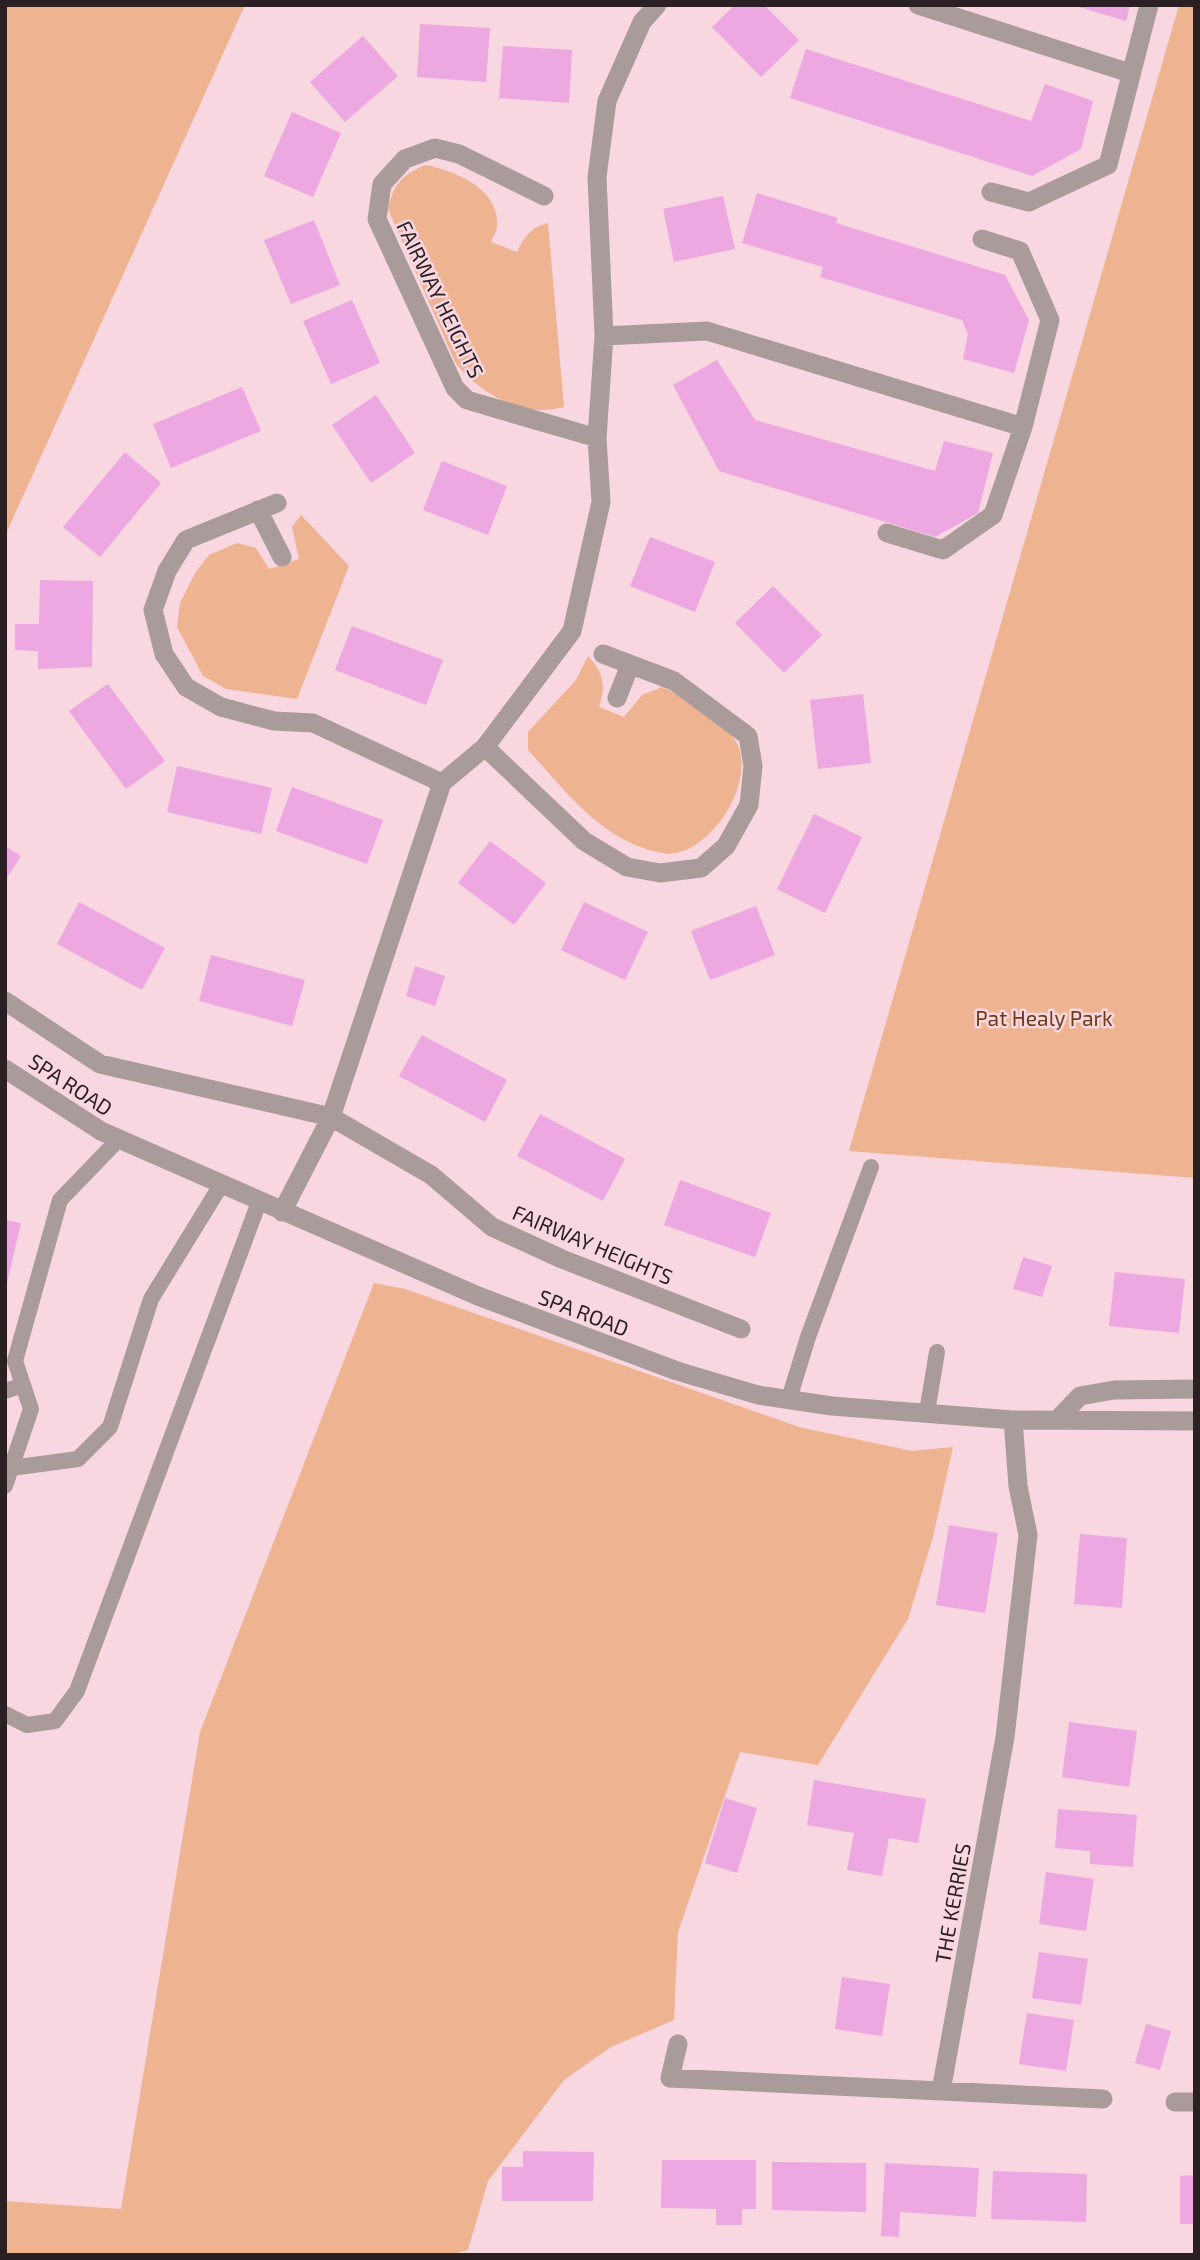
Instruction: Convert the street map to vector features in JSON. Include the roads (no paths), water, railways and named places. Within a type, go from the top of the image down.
[{"type":"street","points":[[282,1212],[331,1117],[442,783],[485,747],[572,631],[601,502],[597,438],[604,336],[597,177],[607,101],[642,22],[657,5]]},
{"type":"street","points":[[918,5],[1130,73]]},
{"type":"street","points":[[991,192],[1029,202],[1108,165],[1149,5]]},
{"type":"street","name":"FAIRWAY HEIGHTS","points":[[544,196],[460,154],[435,148],[405,159],[382,184],[377,219],[455,387],[467,400],[597,438]]},
{"type":"street","points":[[887,533],[943,550],[993,515],[1023,427],[1050,320],[1020,251],[982,239]]},
{"type":"street","points":[[604,336],[708,331],[1023,427]]},
{"type":"street","points":[[282,557],[267,507],[186,540],[167,571],[153,610],[164,654],[186,687],[221,707],[274,721],[313,723],[442,783]]},
{"type":"street","points":[[485,747],[584,841],[626,867],[660,873],[701,867],[726,846],[750,805],[753,765],[748,736],[674,681],[603,654]]},
{"type":"street","points":[[617,698],[630,665]]},
{"type":"street","name":"FAIRWAY HEIGHTS","points":[[5,1001],[100,1063],[331,1117],[431,1175],[492,1227],[562,1259],[741,1329]]},
{"type":"street","name":"SPA ROAD","points":[[5,1069],[101,1131],[282,1212],[478,1296],[677,1371],[758,1395],[1013,1420],[1195,1421]]},
{"type":"street","points":[[1057,1420],[1080,1396],[1114,1390],[1195,1389]]},
{"type":"street","name":"THE KERRIES","points":[[941,2091],[1004,1737],[1028,1535],[1018,1486],[1013,1420]]},
{"type":"street","points":[[678,2044],[670,2078],[1103,2099]]},
{"type":"street","points":[[1175,2102],[1195,2102]]},
{"type":"lane","points":[[5,1486],[31,1409],[15,1361],[61,1200],[119,1139]]},
{"type":"lane","points":[[789,1399],[807,1337],[871,1167]]},
{"type":"lane","points":[[11,1468],[78,1459],[110,1427],[151,1299],[221,1185]]},
{"type":"lane","points":[[5,1714],[27,1725],[55,1721],[77,1691],[259,1202]]},
{"type":"lane","points":[[927,1412],[937,1352]]},
{"type":"lane","points":[[5,1391],[23,1385]]},
{"type":"park label","name":"Pat Healy Park","points":[[1044,1017]]}]
